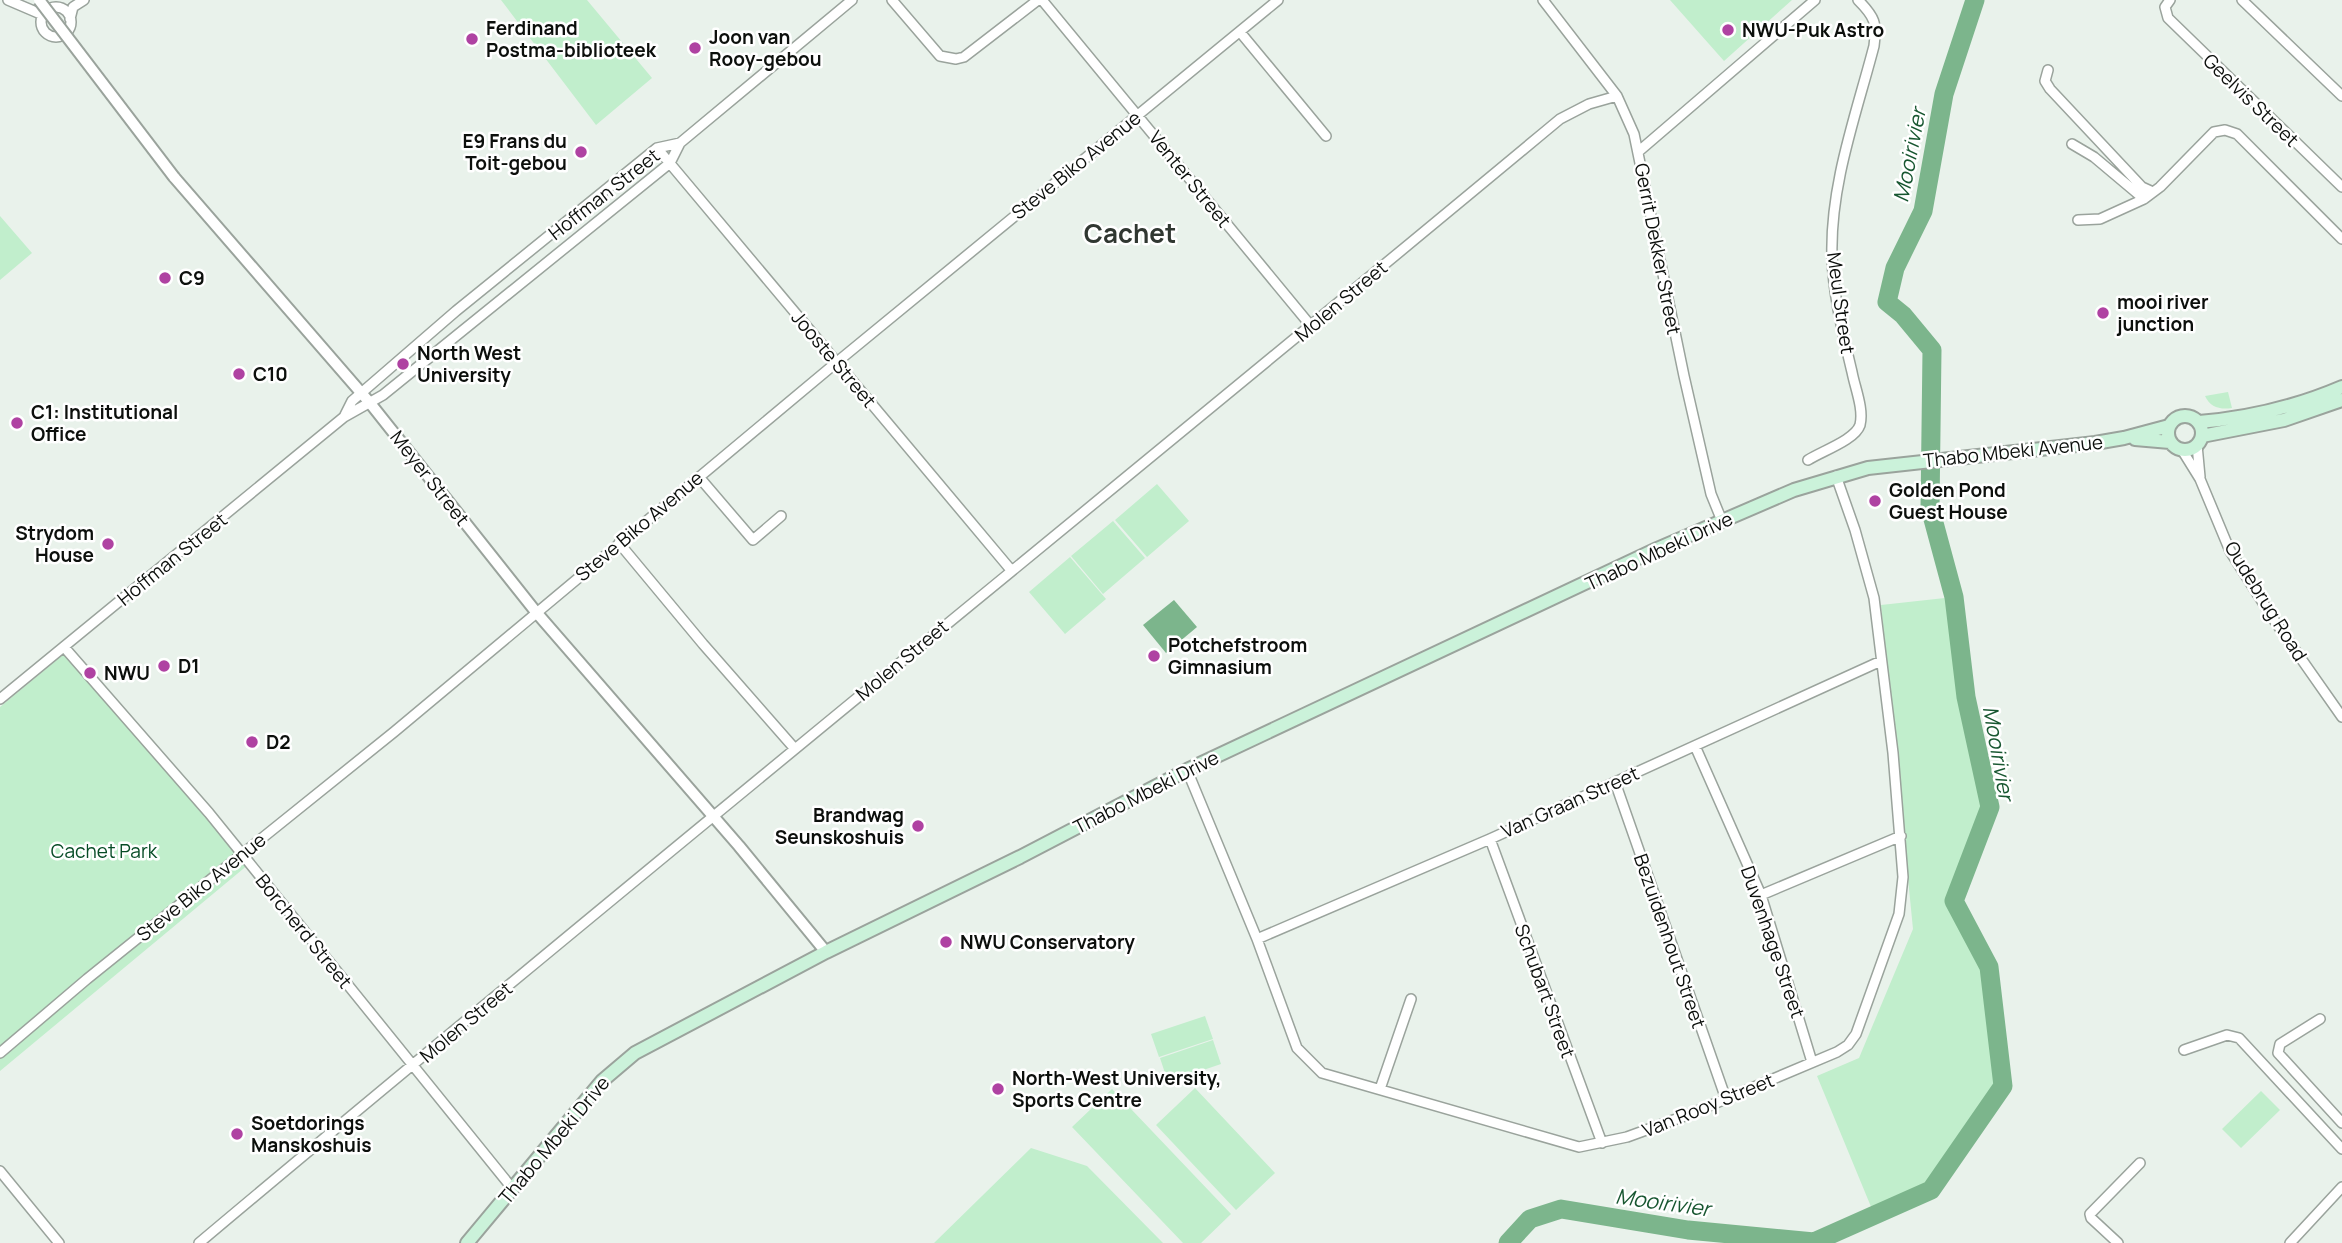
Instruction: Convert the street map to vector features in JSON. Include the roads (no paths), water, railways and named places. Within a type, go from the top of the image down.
[{"type":"main road","points":[[2199,422],[2268,413],[2307,402],[2342,387]]},
{"type":"main road","points":[[2200,441],[2202,429],[2199,422],[2192,417],[2175,419],[2169,426],[2171,442],[2182,450],[2190,449],[2200,441],[2284,420],[2342,400]]},
{"type":"main road","name":"Thabo Mbeki Avenue","points":[[1903,464],[2124,438],[2169,426]]},
{"type":"main road","name":"Thabo Mbeki Avenue","points":[[2124,438],[2171,442]]},
{"type":"main road","name":"Thabo Mbeki Drive","points":[[467,1243],[602,1080],[619,1064],[657,1040],[1187,770],[1657,549],[1794,490],[1868,468],[1903,464]]},
{"type":"street","points":[[8,0],[43,15]]},
{"type":"street","name":"Meyer Street","points":[[39,0],[174,177],[370,403],[536,612],[713,816],[826,952]]},
{"type":"street","points":[[70,19],[67,12],[57,7],[50,8],[43,15],[41,23],[49,36],[56,37],[68,31],[73,6],[84,0]]},
{"type":"street","name":"Hoffman Street","points":[[0,699],[344,417],[370,403],[670,163],[680,143],[852,0]]},
{"type":"street","points":[[892,0],[940,56],[956,59],[964,57],[1040,0]]},
{"type":"street","name":"Venter Street","points":[[1040,0],[1138,114],[1311,326]]},
{"type":"street","name":"Steve Biko Avenue","points":[[0,1053],[394,732],[837,362],[1278,0]]},
{"type":"street","name":"Gerrit Dekker Street","points":[[1543,0],[1617,96],[1628,117],[1638,152],[1711,494],[1722,521]]},
{"type":"street","points":[[1638,152],[1815,0]]},
{"type":"street","name":"Meul Street","points":[[1808,460],[1822,450],[1850,438],[1860,423],[1859,403],[1837,307],[1832,259],[1834,202],[1877,29],[1872,15],[1858,0]]},
{"type":"street","name":"Geelvis Street","points":[[2170,0],[2164,10],[2168,19],[2342,187]]},
{"type":"street","points":[[2242,0],[2342,96]]},
{"type":"street","points":[[1240,32],[1326,136]]},
{"type":"street","points":[[2048,69],[2045,81],[2050,89],[2142,187],[2153,192]]},
{"type":"street","name":"Molen Street","points":[[199,1243],[1560,119],[1589,104],[1617,96]]},
{"type":"street","points":[[2078,220],[2100,219],[2144,198],[2214,132],[2225,130],[2232,131],[2342,239]]},
{"type":"street","name":"Hoffman Street","points":[[344,417],[352,401],[457,311],[657,148],[680,143]]},
{"type":"street","points":[[2072,144],[2094,157],[2144,198]]},
{"type":"street","name":"Jooste Street","points":[[657,148],[1011,570]]},
{"type":"street","name":"Oudebrug Road","points":[[2200,441],[2200,479]]},
{"type":"street","name":"Oudebrug Road","points":[[2182,450],[2200,479],[2231,551],[2274,620],[2342,717]]},
{"type":"street","name":"Van Rooy Street","points":[[1187,770],[1257,939],[1297,1048],[1322,1073],[1579,1147],[1627,1137],[1837,1052],[1848,1045],[1856,1034],[1899,914],[1903,877],[1901,836],[1871,586],[1856,530],[1836,476]]},
{"type":"street","points":[[699,477],[753,540],[781,516]]},
{"type":"street","points":[[619,543],[795,749]]},
{"type":"street","name":"Borcherd Street","points":[[64,647],[209,813],[512,1188]]},
{"type":"street","name":"Van Graan Street","points":[[1257,939],[1490,839],[1881,661]]},
{"type":"street","name":"Duvenhage Street","points":[[1695,746],[1761,895],[1812,1062]]},
{"type":"street","name":"Bezuidenhout Street","points":[[1615,782],[1726,1099]]},
{"type":"street","points":[[1761,895],[1901,836]]},
{"type":"street","name":"Schubart Street","points":[[1490,839],[1602,1143]]},
{"type":"street","points":[[1380,1089],[1411,999]]},
{"type":"street","points":[[2320,1019],[2280,1044],[2278,1053],[2340,1118]]},
{"type":"street","points":[[2184,1050],[2227,1035],[2239,1038],[2342,1149]]},
{"type":"street","points":[[2118,1243],[2090,1214],[2140,1163]]},
{"type":"street","points":[[0,1171],[59,1243]]},
{"type":"street","points":[[2290,1243],[2342,1186]]},
{"type":"waterway","name":"Mooirivier","points":[[1508,1243],[1530,1219],[1561,1209],[1688,1230],[1814,1242],[1931,1190],[2003,1086],[1989,967],[1954,901],[1990,807],[1966,697],[1954,597],[1930,508],[1932,350],[1903,315],[1887,302],[1895,268],[1923,211],[1944,94],[1975,0]]},
{"type":"place","name":"NWU-Puk Astro","points":[[1728,30]]},
{"type":"place","name":"Ferdinand Postma-biblioteek","points":[[472,39]]},
{"type":"place","name":"Joon van Rooy-gebou","points":[[695,48]]},
{"type":"place","name":"E9 Frans du Toit-gebou","points":[[581,152]]},
{"type":"place","name":"C9","points":[[165,278]]},
{"type":"place","name":"mooi river junction","points":[[2103,313]]},
{"type":"place","name":"North West University","points":[[403,364]]},
{"type":"place","name":"C10","points":[[239,374]]},
{"type":"place","name":"C1: Institutional Office","points":[[17,423]]},
{"type":"place","name":"Golden Pond Guest House","points":[[1875,501]]},
{"type":"place","name":"Strydom House","points":[[108,544]]},
{"type":"place","name":"Potchefstroom Gimnasium","points":[[1154,656]]},
{"type":"place","name":"D1","points":[[164,666]]},
{"type":"place","name":"NWU","points":[[90,673]]},
{"type":"place","name":"D2","points":[[252,742]]},
{"type":"place","name":"Brandwag Seunskoshuis","points":[[918,826]]},
{"type":"place","name":"NWU Conservatory","points":[[946,942]]},
{"type":"place","name":"North-West University, Sports Centre","points":[[998,1089]]},
{"type":"place","name":"Soetdorings Manskoshuis","points":[[237,1134]]},
{"type":"district","name":"Cachet","points":[[1130,233]]},
{"type":"park label","name":"Cachet Park","points":[[104,851]]}]
